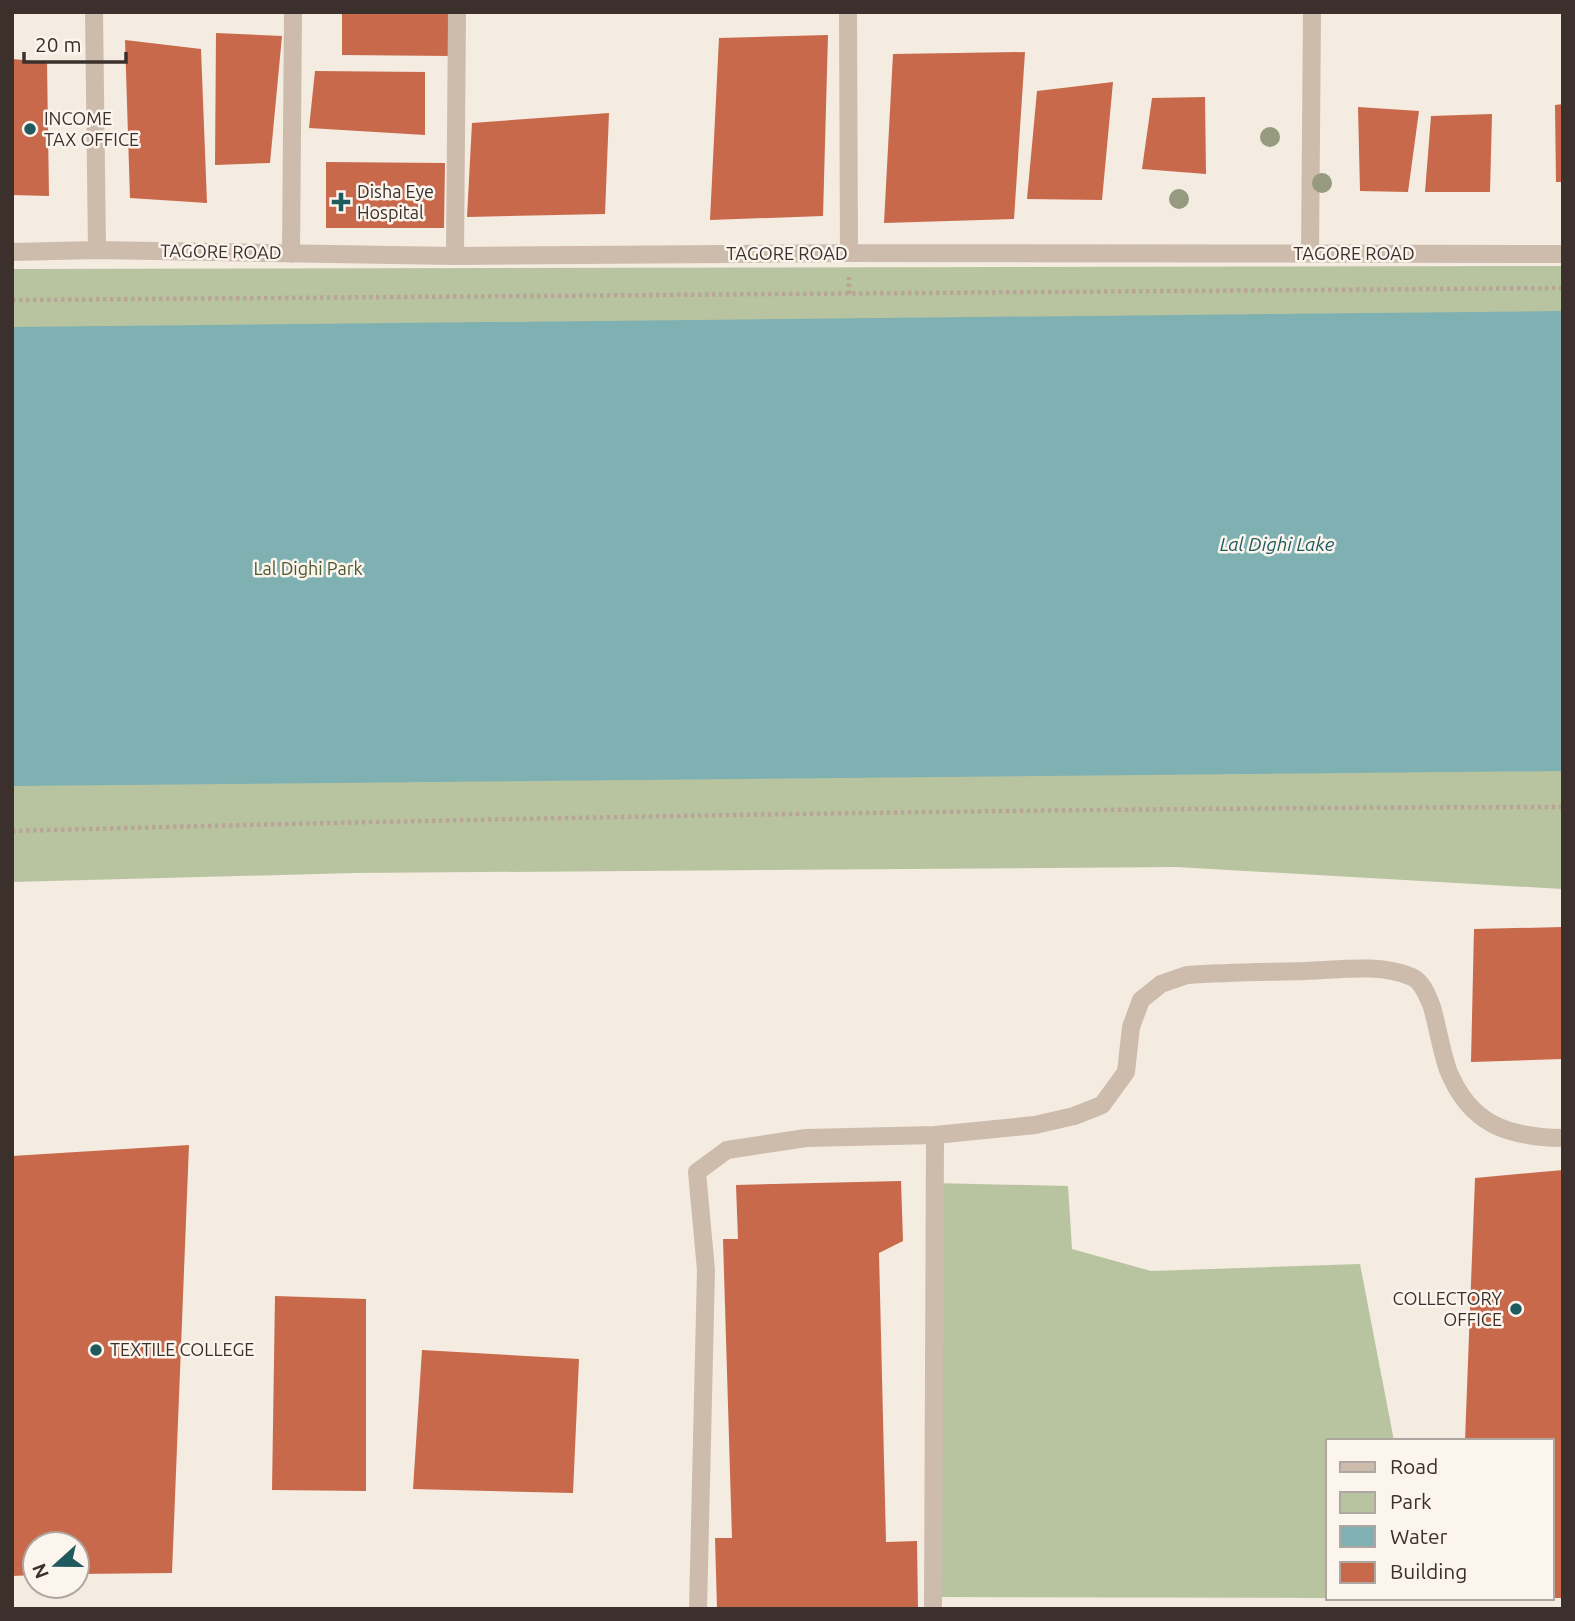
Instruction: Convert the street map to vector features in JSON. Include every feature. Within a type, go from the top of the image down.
[{"type":"street","points":[[94,12],[97,250]]},
{"type":"street","points":[[291,254],[293,12]]},
{"type":"street","points":[[455,256],[457,12]]},
{"type":"street","points":[[848,12],[849,253]]},
{"type":"street","points":[[1310,254],[1312,12]]},
{"type":"street","name":"TAGORE ROAD","points":[[12,252],[97,250],[455,256],[849,253],[1563,254]]},
{"type":"street","points":[[698,1609],[706,1270],[697,1172],[727,1150],[806,1138],[935,1135],[1035,1125],[1074,1116],[1102,1105],[1126,1072],[1132,1027],[1141,1000],[1161,984],[1187,975],[1354,970],[1383,970],[1414,978],[1421,986],[1427,994],[1448,1070],[1464,1099],[1480,1116],[1496,1128],[1534,1138],[1563,1138]]},
{"type":"street","points":[[933,1609],[935,1135]]},
{"type":"path","points":[[12,300],[1563,288]]},
{"type":"path","points":[[12,831],[1168,808],[1563,807]]},
{"type":"green space","name":"Lal Dighi Lake","points":[[1563,266],[1563,889],[1176,867],[354,873],[12,882],[12,269]]},
{"type":"green space","points":[[932,1183],[1068,1186],[1072,1249],[1151,1271],[1360,1264],[1394,1439],[1326,1439],[1326,1598],[942,1597]]},
{"type":"water","name":"Lal Dighi Lake","points":[[1563,311],[1563,771],[12,786],[12,327]]},
{"type":"building","points":[[342,12],[451,12],[451,56],[342,55]]},
{"type":"building","points":[[216,33],[282,36],[270,163],[215,165]]},
{"type":"building","points":[[828,35],[823,216],[710,220],[719,38]]},
{"type":"building","points":[[125,40],[201,49],[207,203],[130,198]]},
{"type":"building","points":[[1025,52],[1014,219],[884,223],[893,54]]},
{"type":"building","name":"INCOME TAX OFFICE","points":[[12,59],[47,62],[49,196],[12,195]]},
{"type":"building","points":[[315,71],[425,72],[425,135],[309,128]]},
{"type":"building","points":[[1113,82],[1102,200],[1027,199],[1037,91]]},
{"type":"building","points":[[1205,97],[1206,174],[1142,169],[1152,98]]},
{"type":"building","points":[[1563,104],[1563,182],[1556,182],[1555,105]]},
{"type":"building","points":[[1358,107],[1419,111],[1408,192],[1360,191]]},
{"type":"building","points":[[609,113],[605,214],[467,217],[472,123]]},
{"type":"building","points":[[1492,114],[1490,192],[1425,192],[1431,116]]},
{"type":"building","points":[[326,162],[445,163],[444,228],[326,228]]},
{"type":"building","points":[[1563,927],[1563,1059],[1471,1062],[1474,929]]},
{"type":"building","name":"TEXTILE COLLEGE","points":[[189,1145],[172,1573],[91,1574],[91,1530],[21,1530],[21,1576],[12,1576],[12,1156]]},
{"type":"building","name":"COLLECTORY OFFICE","points":[[1563,1170],[1563,1598],[1554,1598],[1554,1439],[1465,1439],[1475,1178]]},
{"type":"building","points":[[901,1181],[903,1241],[879,1253],[886,1542],[917,1541],[918,1609],[717,1609],[715,1538],[732,1538],[723,1239],[738,1239],[736,1185]]},
{"type":"building","points":[[275,1296],[366,1299],[366,1491],[272,1490]]},
{"type":"building","points":[[422,1350],[579,1359],[573,1493],[413,1489]]},
{"type":"place","name":"INCOME TAX OFFICE","points":[[30,129]]},
{"type":"place","name":"Disha Eye Hospital","points":[[341,202]]},
{"type":"place","name":"COLLECTORY OFFICE","points":[[1516,1309]]},
{"type":"place","name":"TEXTILE COLLEGE","points":[[96,1350]]},
{"type":"park label","name":"Lal Dighi Park","points":[[308,569]]}]
